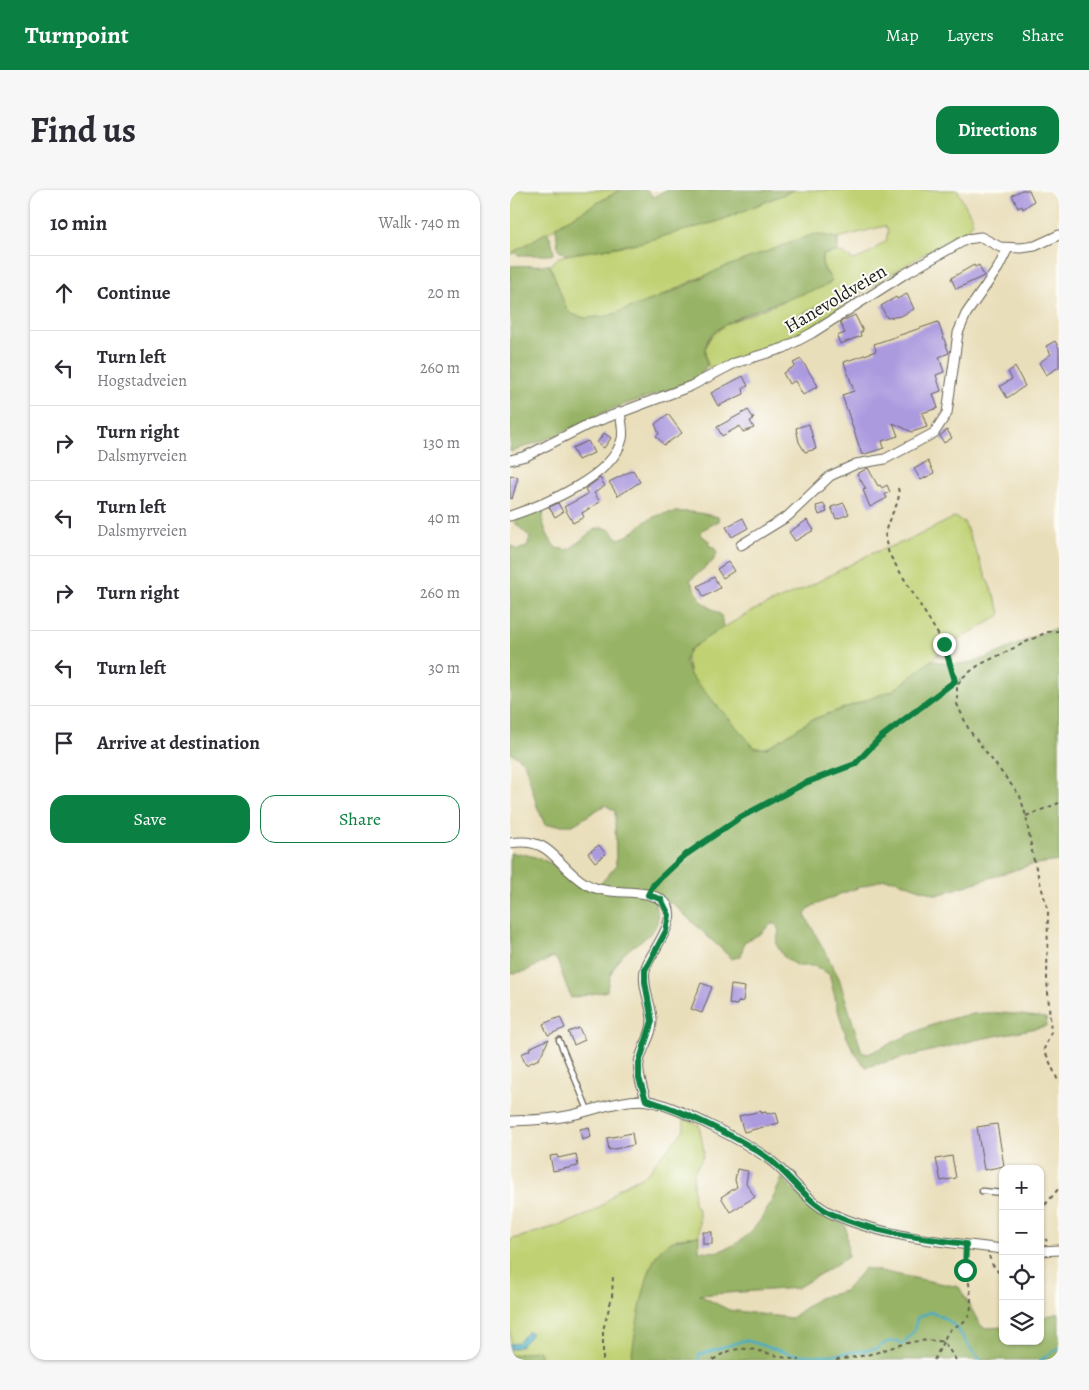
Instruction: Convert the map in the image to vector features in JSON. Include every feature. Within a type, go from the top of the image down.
[{"type":"street","name":"Hanevoldveien","points":[[510,460],[526,456],[588,425],[691,386],[735,363],[784,348],[812,333],[888,284],[967,239],[981,237],[1000,247],[1008,248],[1036,246],[1059,235]]},
{"type":"street","points":[[741,545],[788,516],[830,476],[856,464],[886,459],[934,434],[948,414],[950,384],[960,327],[966,314],[998,268],[1008,248]]},
{"type":"street","points":[[510,516],[536,507],[586,480],[605,467],[621,441],[623,431],[620,412]]},
{"type":"street","points":[[510,843],[531,842],[549,848],[572,874],[592,888],[619,893],[648,895],[661,899],[669,915],[666,931],[645,970],[645,982],[652,1021],[639,1063],[639,1078],[646,1100]]},
{"type":"street","points":[[510,1121],[564,1117],[628,1101],[646,1100],[670,1107],[761,1153],[815,1203],[832,1214],[868,1226],[914,1237],[999,1249]]},
{"type":"street","points":[[1044,1250],[1059,1250]]},
{"type":"lane","points":[[559,1040],[589,1112]]},
{"type":"lane","points":[[982,1191],[999,1192]]},
{"type":"path","points":[[898,488],[900,497],[886,528],[885,539],[889,554],[944,644],[957,685],[957,704],[969,730],[1020,796],[1026,816],[1033,857],[1048,911],[1047,979],[1051,1033],[1044,1049],[1059,1083]]},
{"type":"path","points":[[648,895],[654,884],[684,856],[739,818],[805,783],[855,764],[880,738],[979,665],[1047,632],[1059,631]]},
{"type":"path","points":[[957,685],[963,677]]},
{"type":"path","points":[[1026,816],[1059,803]]},
{"type":"path","points":[[1041,1210],[1059,1188]]},
{"type":"path","points":[[934,1360],[949,1330],[959,1326],[970,1312],[971,1297],[965,1270],[966,1244]]},
{"type":"path","points":[[986,1247],[992,1264],[999,1273]]},
{"type":"path","points":[[603,1360],[603,1330],[612,1297],[613,1276]]},
{"type":"path","points":[[836,1360],[875,1353],[906,1342],[919,1340],[944,1342]]},
{"type":"path","points":[[944,1342],[956,1360]]},
{"type":"path","points":[[713,1360],[737,1348],[759,1350],[800,1360]]},
{"type":"green space","points":[[510,190],[620,190],[510,255]]},
{"type":"green space","points":[[620,190],[647,190],[653,197],[666,190],[794,190],[719,221],[639,243],[566,255],[558,249],[556,226]]},
{"type":"green space","points":[[794,190],[958,190],[973,222],[967,231],[935,247],[856,296],[813,327],[711,371],[707,363],[705,349],[710,338],[721,328],[728,323],[830,283],[832,280],[822,262],[823,255],[839,252],[854,260],[866,255],[886,241],[888,231],[885,226],[838,238],[828,238],[734,265],[690,282],[640,306],[604,318],[587,319],[572,315],[563,302],[550,265],[559,257],[624,246],[719,221]]},
{"type":"green space","points":[[547,232],[551,239],[554,253],[551,255],[518,255],[513,252]]},
{"type":"green space","points":[[814,234],[838,238],[838,251],[823,255],[822,258],[824,268],[832,280],[820,288],[766,306],[723,326],[707,342],[705,353],[707,365],[698,380],[611,409],[555,436],[510,452],[510,266],[550,265],[566,308],[571,314],[585,318],[608,316],[670,293],[722,268]]},
{"type":"green space","points":[[818,306],[821,311],[813,319],[784,325],[785,322]]},
{"type":"green space","points":[[540,510],[544,512],[544,526],[553,544],[556,548],[568,550],[599,528],[606,528],[618,539],[632,533],[656,516],[674,512],[701,513],[718,517],[719,521],[702,530],[701,535],[709,541],[709,546],[714,547],[717,553],[713,561],[690,580],[702,602],[721,615],[723,627],[689,650],[685,661],[690,675],[755,748],[767,748],[811,720],[894,690],[932,660],[948,664],[980,660],[1059,628],[1059,861],[1030,865],[937,895],[895,880],[884,879],[840,894],[809,908],[805,915],[839,978],[862,1052],[868,1054],[926,1027],[973,1014],[1002,1013],[1046,1018],[1047,1026],[975,1040],[866,1067],[851,1047],[846,1035],[829,974],[814,966],[797,966],[783,956],[776,944],[779,931],[776,924],[771,924],[760,934],[744,942],[741,956],[732,959],[673,904],[659,898],[655,904],[658,914],[654,929],[649,935],[628,950],[619,960],[608,981],[607,991],[571,998],[557,960],[553,957],[526,971],[510,974],[510,853],[533,856],[543,860],[561,869],[589,888],[601,883],[616,866],[615,811],[605,805],[573,825],[545,825],[537,806],[525,764],[517,756],[510,753],[510,545],[517,550],[527,547],[530,537],[515,523],[519,517]]},
{"type":"green space","points":[[955,517],[964,522],[1001,613],[998,617],[957,640],[894,690],[811,720],[773,745],[761,750],[750,745],[690,675],[686,655],[695,644],[752,611],[808,587],[870,554],[909,540]]},
{"type":"green space","points":[[684,1118],[699,1125],[704,1152],[694,1172],[693,1182],[694,1202],[699,1212],[699,1236],[678,1238],[647,1279],[631,1360],[542,1360],[538,1350],[510,1356],[510,1240],[567,1223],[589,1214],[604,1204],[618,1189],[648,1173],[684,1129]]},
{"type":"green space","points":[[782,1178],[815,1211],[846,1226],[848,1257],[797,1288],[699,1295],[729,1310],[791,1318],[818,1298],[845,1291],[865,1268],[959,1287],[981,1326],[986,1328],[999,1327],[999,1345],[1044,1345],[1044,1317],[1059,1313],[1059,1360],[631,1360],[646,1283],[656,1256],[662,1248],[675,1240],[699,1236],[699,1251],[722,1250],[743,1239],[752,1230],[772,1200]]},
{"type":"green space","points":[[538,1350],[542,1360],[510,1360],[510,1356]]},
{"type":"water","points":[[528,1331],[532,1333],[525,1342],[517,1348],[510,1349],[510,1344],[518,1343]]},
{"type":"building","points":[[1022,190],[1029,190],[1034,201],[1023,209],[1022,206],[1018,208],[1012,195]]},
{"type":"building","points":[[974,265],[975,267],[979,265],[984,276],[956,289],[951,278]]},
{"type":"building","points":[[907,294],[914,309],[901,316],[887,318],[881,306],[896,297],[897,299]]},
{"type":"building","points":[[855,315],[863,331],[860,333],[861,336],[840,344],[837,336],[845,333],[840,322]]},
{"type":"building","points":[[938,322],[949,353],[939,357],[944,372],[936,375],[941,391],[933,394],[938,408],[922,413],[927,427],[912,432],[893,423],[898,436],[882,441],[884,448],[862,455],[842,395],[854,391],[844,362],[876,351],[874,344]]},
{"type":"building","points":[[1055,341],[1059,348],[1059,367],[1046,375],[1039,363],[1051,354],[1046,346]]},
{"type":"building","points":[[801,359],[818,386],[803,395],[795,381],[789,384],[783,373],[795,366],[793,363]]},
{"type":"building","points":[[1015,367],[1025,386],[1007,398],[1000,386],[1012,379],[1008,372]]},
{"type":"building","points":[[743,376],[748,386],[743,388],[744,394],[718,406],[711,393]]},
{"type":"building","points":[[748,410],[754,419],[750,421],[754,428],[743,432],[740,426],[722,436],[717,427]]},
{"type":"building","points":[[668,414],[682,433],[664,445],[656,436],[659,434],[655,424]]},
{"type":"building","points":[[809,424],[816,449],[805,452],[799,442],[796,428]]},
{"type":"building","points":[[947,430],[952,438],[944,443],[940,436]]},
{"type":"building","points":[[604,433],[611,438],[604,448],[597,443]]},
{"type":"building","points":[[588,441],[594,453],[578,460],[572,448]]},
{"type":"building","points":[[928,461],[934,473],[921,480],[914,469]]},
{"type":"building","points":[[868,468],[878,486],[880,485],[882,488],[887,485],[890,492],[885,494],[887,498],[870,507],[863,490],[866,489],[857,474]]},
{"type":"building","points":[[633,470],[640,482],[618,496],[609,482]]},
{"type":"building","points":[[510,475],[518,477],[512,499],[510,498]]},
{"type":"building","points":[[600,478],[605,486],[594,493],[600,502],[582,513],[584,517],[573,523],[564,507],[588,494],[585,489]]},
{"type":"building","points":[[558,503],[563,512],[555,517],[549,507]]},
{"type":"building","points":[[844,503],[849,514],[836,519],[831,507]]},
{"type":"building","points":[[824,504],[827,512],[819,515],[816,506]]},
{"type":"building","points":[[743,518],[748,528],[732,537],[726,527]]},
{"type":"building","points":[[807,520],[814,530],[795,541],[789,532]]},
{"type":"building","points":[[728,562],[734,571],[723,578],[717,569]]},
{"type":"building","points":[[714,577],[720,588],[704,597],[698,586]]},
{"type":"building","points":[[599,845],[606,854],[595,862],[588,853]]},
{"type":"building","points":[[701,983],[712,987],[702,1013],[691,1009]]},
{"type":"building","points":[[731,985],[745,987],[743,1001],[738,1002],[737,1005],[729,1004]]},
{"type":"building","points":[[560,1017],[565,1028],[548,1035],[543,1024]]},
{"type":"building","points":[[579,1028],[585,1040],[574,1045],[568,1032]]},
{"type":"building","points":[[549,1039],[539,1059],[526,1065],[521,1054],[530,1050],[529,1048]]},
{"type":"building","points":[[761,1111],[761,1113],[766,1112],[767,1114],[776,1112],[779,1123],[744,1132],[739,1116]]},
{"type":"building","points":[[997,1124],[1004,1165],[984,1170],[977,1127]]},
{"type":"building","points":[[589,1127],[591,1137],[582,1140],[580,1129]]},
{"type":"building","points":[[632,1133],[634,1145],[609,1150],[607,1138]]},
{"type":"building","points":[[576,1154],[578,1166],[553,1171],[550,1156],[557,1155],[558,1158]]},
{"type":"building","points":[[952,1156],[956,1178],[941,1181],[936,1159]]},
{"type":"building","points":[[737,1169],[748,1171],[746,1183],[755,1197],[730,1212],[721,1197],[737,1187],[735,1180]]},
{"type":"building","points":[[703,1232],[712,1232],[712,1244],[703,1244]]},
{"type":"waterway","points":[[698,1360],[699,1355],[745,1340],[790,1354],[822,1356],[876,1349],[887,1342],[897,1341],[903,1344],[914,1331],[917,1318],[930,1312],[955,1327],[981,1360]]},
{"type":"waterway","points":[[1040,1360],[1059,1348]]},
{"type":"route","points":[[944,644],[955,681],[938,692],[926,705],[880,738],[855,764],[805,783],[739,818],[684,856],[654,884],[648,895],[661,899],[667,906],[669,924],[645,970],[645,982],[652,1021],[639,1063],[639,1078],[646,1100],[670,1107],[761,1153],[815,1203],[832,1214],[868,1226],[914,1237],[966,1244],[965,1270]]}]
